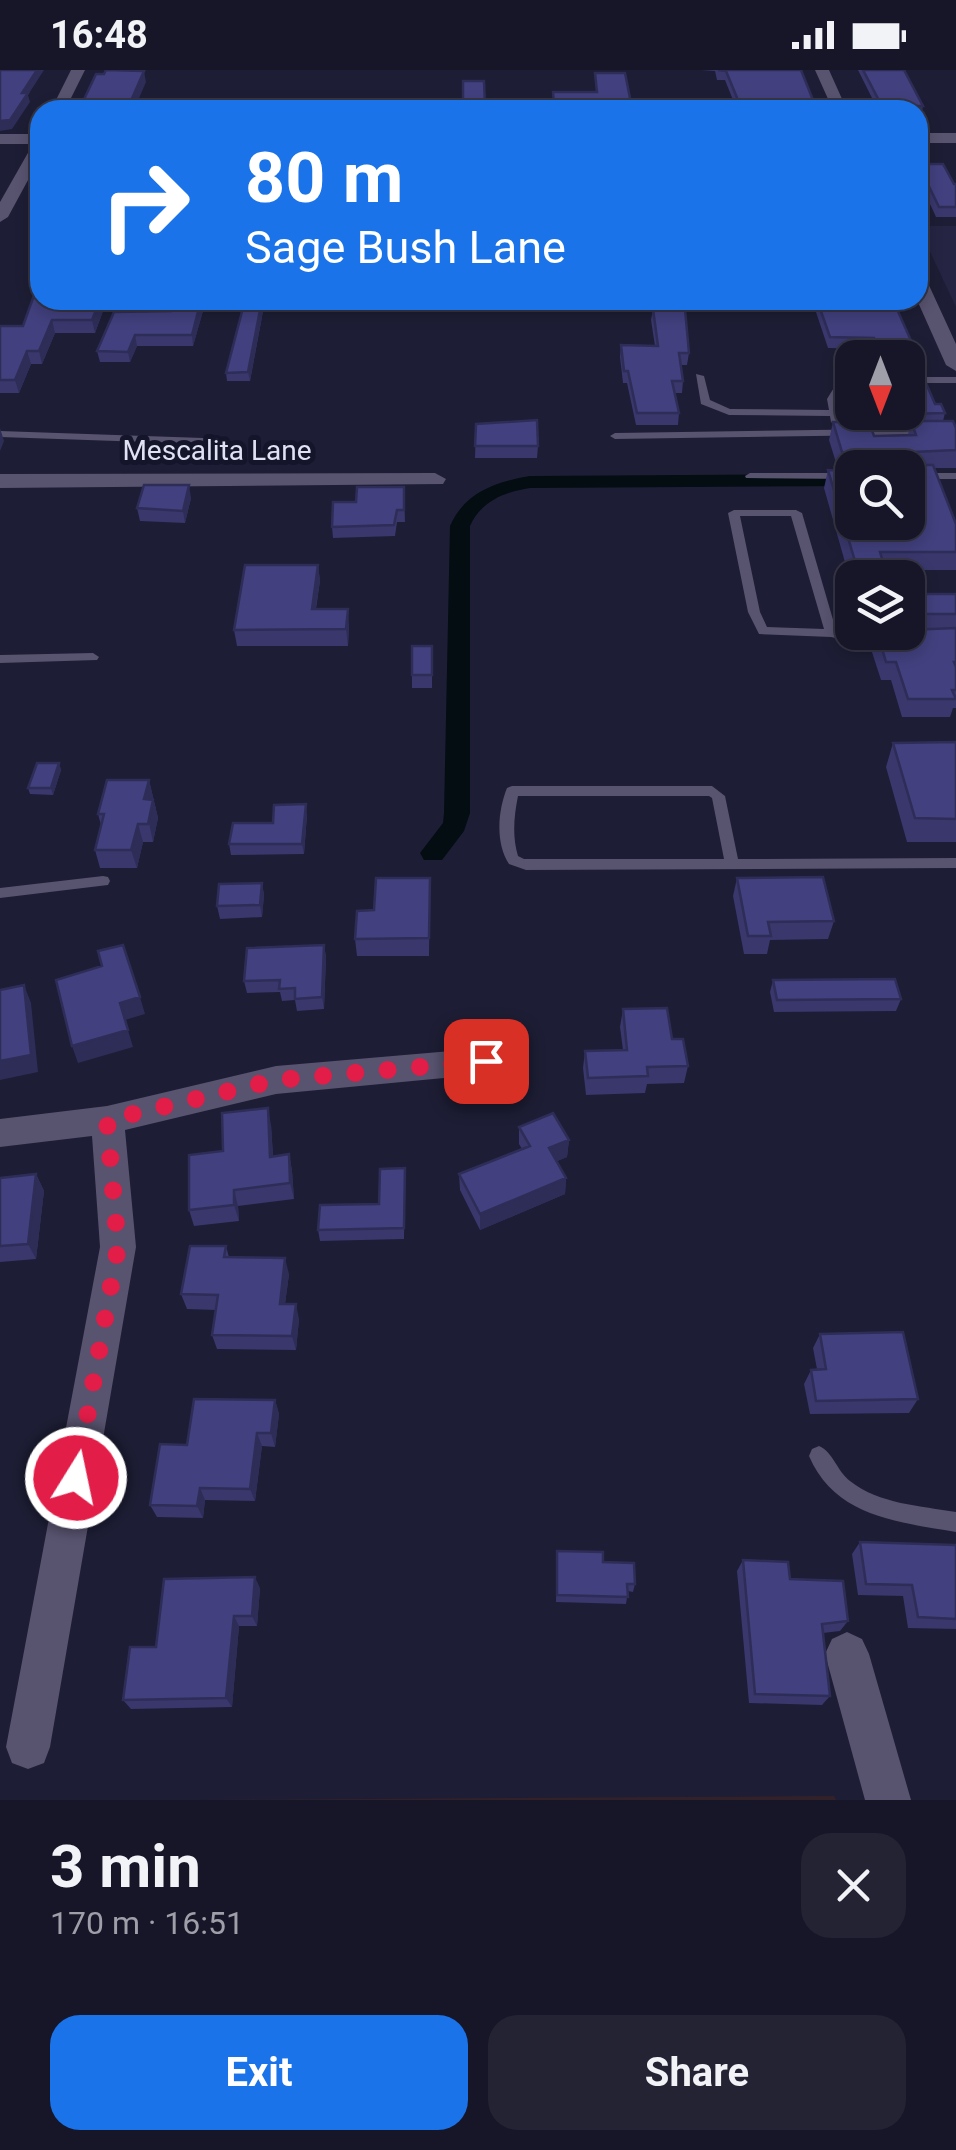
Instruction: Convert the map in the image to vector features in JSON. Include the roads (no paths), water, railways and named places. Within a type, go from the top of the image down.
[{"type":"street","points":[[63,100],[78,70]]},
{"type":"street","points":[[822,70],[836,100]]},
{"type":"street","points":[[928,138],[956,138]]},
{"type":"street","points":[[0,139],[30,140]]},
{"type":"street","points":[[0,217],[30,160]]},
{"type":"street","points":[[928,304],[956,367]]},
{"type":"street","name":"Mescalita Lane","points":[[0,481],[435,478]]},
{"type":"street","points":[[0,1133],[107,1120],[276,1080],[486,1061]]},
{"type":"street","points":[[28,1747],[118,1247],[107,1120]]},
{"type":"street","points":[[847,1654],[888,1800]]},
{"type":"lane","points":[[925,375],[956,367]]},
{"type":"lane","points":[[699,376],[705,402],[729,412],[831,413]]},
{"type":"lane","points":[[835,394],[831,413],[840,431]]},
{"type":"lane","points":[[615,436],[956,432]]},
{"type":"lane","points":[[0,434],[203,441]]},
{"type":"lane","points":[[750,476],[835,476]]},
{"type":"lane","points":[[925,476],[956,476]]},
{"type":"lane","points":[[831,633],[796,512],[734,513],[754,612],[763,632],[835,634]]},
{"type":"lane","points":[[0,658],[93,657]]},
{"type":"lane","points":[[732,864],[718,796],[712,791],[512,791],[509,800],[509,846],[512,858],[520,864],[732,864],[956,863]]},
{"type":"lane","points":[[0,893],[103,881]]},
{"type":"lane","points":[[819,1456],[826,1475],[838,1489],[858,1499],[956,1522]]},
{"type":"waterway","points":[[433,853],[455,825],[457,813],[460,526],[471,507],[498,490],[530,482],[835,480]]}]
